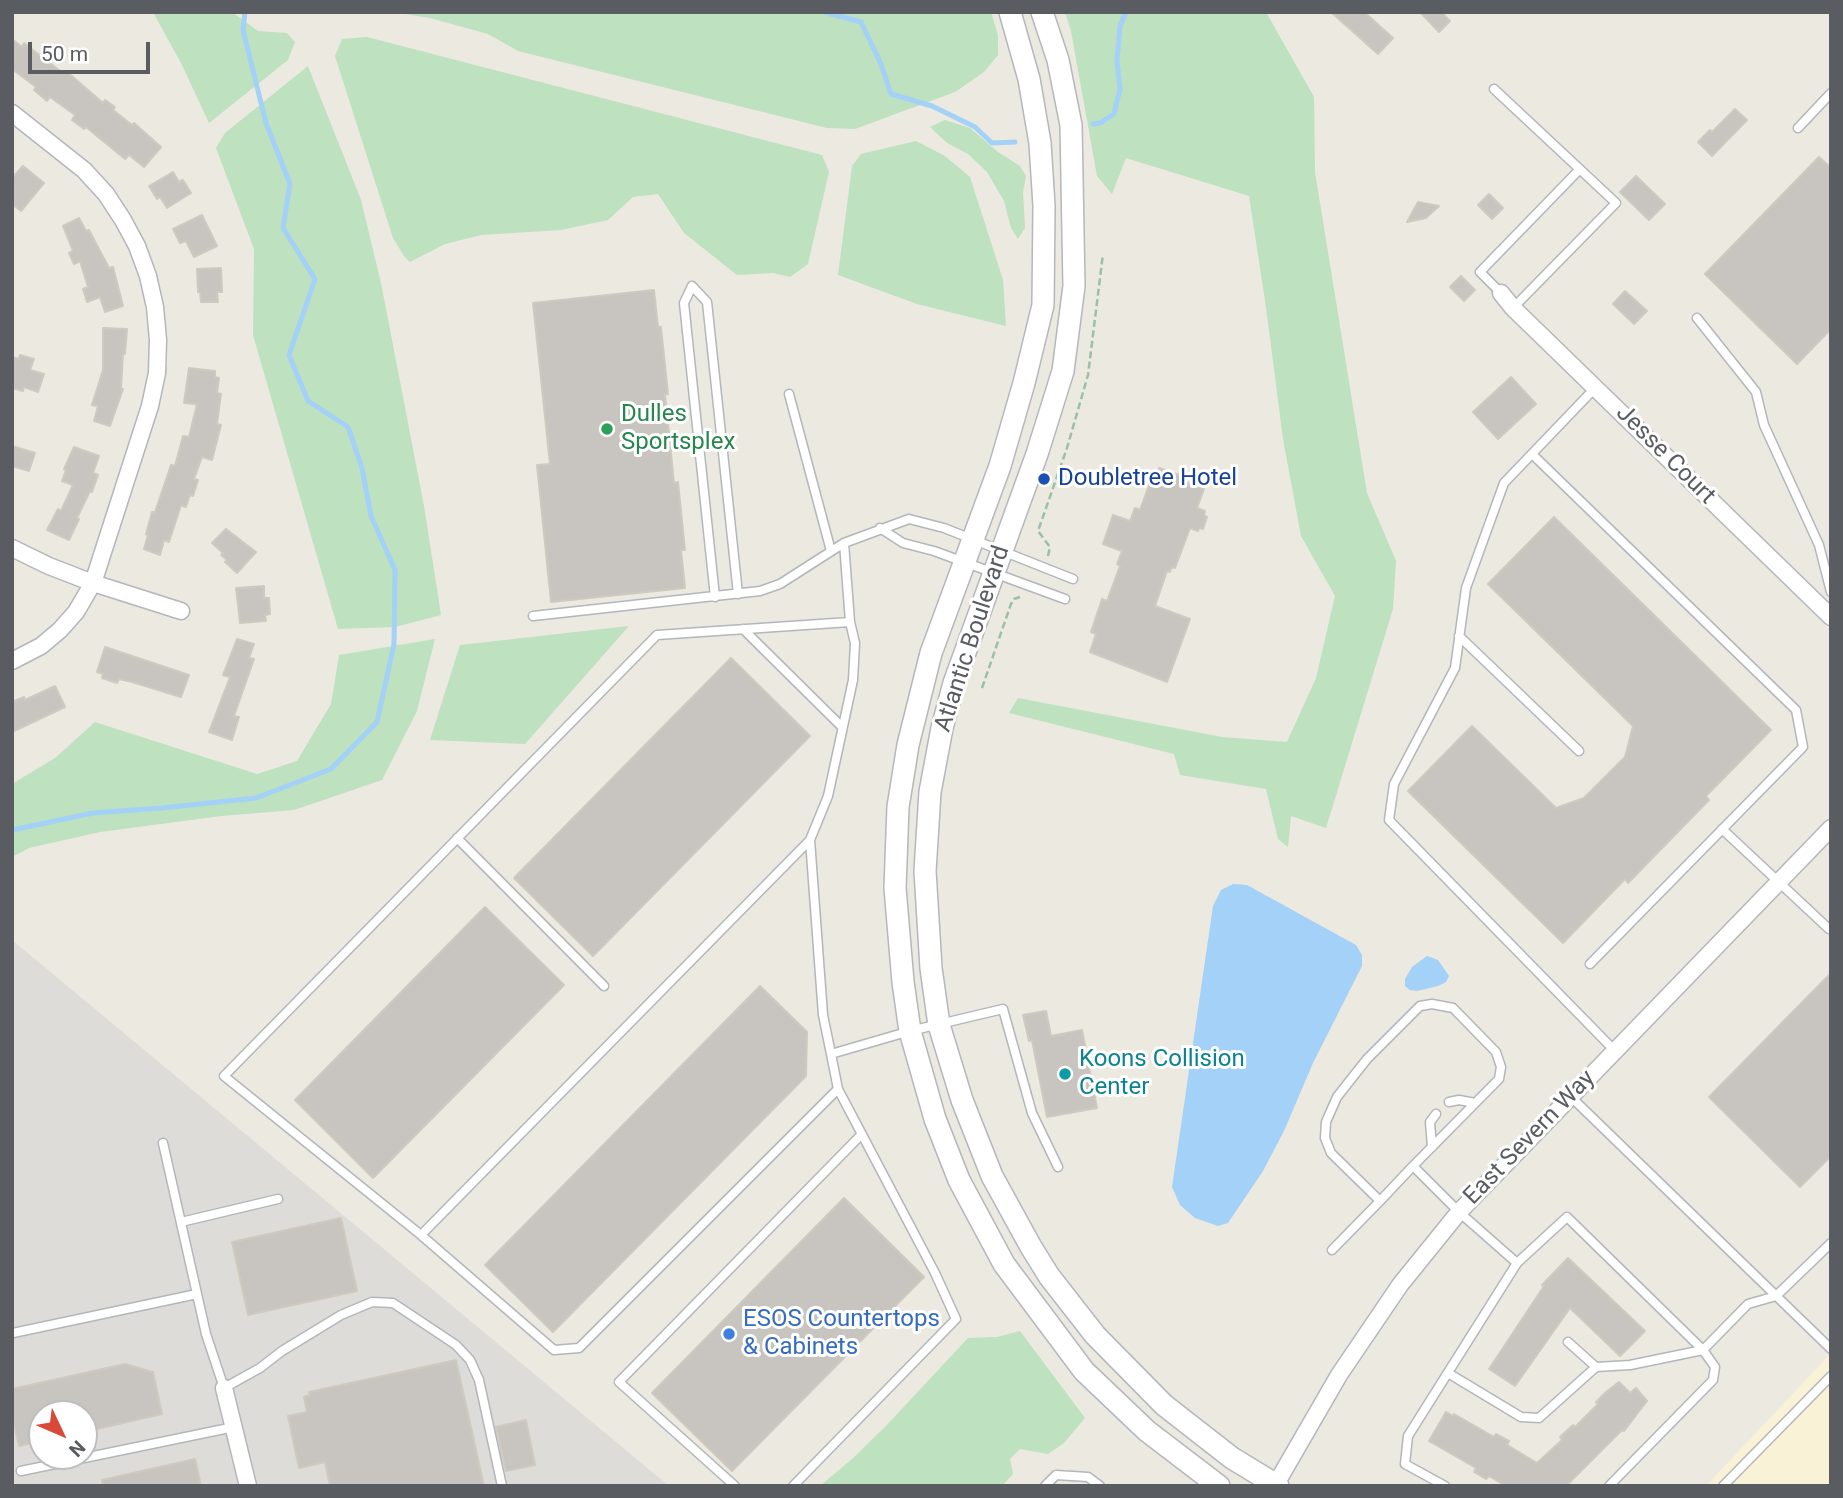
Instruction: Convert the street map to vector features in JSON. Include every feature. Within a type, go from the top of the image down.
[{"type":"main road","name":"Atlantic Boulevard","points":[[1010,12],[1030,79],[1040,143],[1044,206],[1043,306],[1004,454],[931,653],[917,700],[898,807],[895,888],[899,950],[910,1031],[948,1153],[972,1208],[1004,1264],[1084,1371],[1147,1431],[1219,1486]]},
{"type":"main road","name":"Atlantic Boulevard","points":[[1042,12],[1058,60],[1071,125],[1074,286],[1063,371],[1037,454],[954,683],[930,792],[926,870],[927,918],[939,1025],[962,1100],[992,1176],[1049,1276],[1095,1335],[1164,1405],[1232,1458],[1276,1485]]},
{"type":"street","points":[[12,661],[41,646],[60,630],[76,612],[93,583],[150,406],[157,373],[158,340],[155,307],[148,276],[137,246],[123,220],[106,194],[84,170],[13,114]]},
{"type":"street","name":"Jesse Court","points":[[1501,293],[1513,309],[1831,617]]},
{"type":"street","points":[[12,548],[93,583],[181,611]]},
{"type":"street","name":"East Severn Way","points":[[1276,1485],[1339,1375],[1400,1285],[1459,1212],[1831,828]]},
{"type":"street","points":[[224,1388],[248,1486]]},
{"type":"lane","points":[[1494,89],[1616,204],[1513,309]]},
{"type":"lane","points":[[1798,128],[1831,93]]},
{"type":"lane","points":[[1501,293],[1480,272],[1580,169]]},
{"type":"lane","points":[[715,597],[684,303],[692,286],[706,302],[738,594]]},
{"type":"lane","points":[[1698,318],[1756,392],[1764,425],[1819,545],[1831,593]]},
{"type":"lane","points":[[1596,387],[1504,483],[1466,588],[1455,668],[1394,784],[1389,820],[1615,1051]]},
{"type":"lane","points":[[789,394],[831,551]]},
{"type":"lane","points":[[1532,454],[1796,710],[1803,747],[1590,964]]},
{"type":"lane","points":[[533,616],[760,591],[780,584],[844,543],[909,519],[944,528],[1073,579]]},
{"type":"lane","points":[[880,528],[903,543],[934,551],[1065,599]]},
{"type":"lane","points":[[421,1235],[810,840],[828,796],[853,680],[855,643],[850,622],[844,543]]},
{"type":"lane","points":[[838,1089],[579,1348],[554,1350],[421,1235],[224,1076],[657,635],[850,622]]},
{"type":"lane","points":[[743,629],[841,726]]},
{"type":"lane","points":[[1460,636],[1579,751]]},
{"type":"lane","points":[[1722,829],[1829,929]]},
{"type":"lane","points":[[457,838],[604,986]]},
{"type":"lane","points":[[793,1486],[956,1319],[935,1273],[838,1089],[823,1015],[810,840]]},
{"type":"lane","points":[[1332,1250],[1380,1201],[1413,1166],[1499,1079],[1501,1067],[1496,1052],[1453,1009],[1432,1004],[1420,1006],[1367,1059],[1337,1097],[1326,1122],[1325,1138],[1331,1153],[1380,1201]]},
{"type":"lane","points":[[831,1054],[910,1031],[1003,1009],[1032,1114],[1058,1167]]},
{"type":"lane","points":[[1570,1096],[1831,1349]]},
{"type":"lane","points":[[1449,1102],[1459,1100],[1475,1103]]},
{"type":"lane","points":[[1432,1147],[1430,1122],[1436,1114]]},
{"type":"lane","points":[[734,1486],[619,1382],[861,1135]]},
{"type":"lane","points":[[163,1143],[206,1334],[224,1388],[341,1315],[372,1301],[394,1303],[456,1345],[470,1360],[479,1380],[502,1486]]},
{"type":"lane","points":[[1413,1166],[1459,1212],[1517,1263]]},
{"type":"lane","points":[[181,1222],[278,1199]]},
{"type":"lane","points":[[1444,1486],[1405,1464],[1408,1436],[1517,1263],[1567,1217],[1703,1350],[1715,1367],[1713,1380],[1609,1486]]},
{"type":"lane","points":[[1448,1373],[1521,1417],[1539,1418],[1597,1367],[1630,1365],[1703,1350],[1748,1304],[1776,1296],[1831,1244]]},
{"type":"lane","points":[[13,1333],[197,1294]]},
{"type":"lane","points":[[1568,1342],[1597,1367]]},
{"type":"lane","points":[[1723,1486],[1831,1376]]},
{"type":"lane","points":[[21,1471],[234,1427]]},
{"type":"lane","points":[[1045,1486],[1056,1475],[1088,1476],[1100,1486]]},
{"type":"path","points":[[1049,553],[1049,547],[1038,531],[1085,387],[1094,338],[1103,254]]},
{"type":"path","points":[[982,688],[1011,604],[1014,599],[1024,596]]},
{"type":"shaded area","points":[[12,940],[669,1486],[12,1486]]},
{"type":"shaded area","points":[[1831,1353],[1831,1486],[1706,1486]]},
{"type":"green space","points":[[153,12],[232,12],[258,31],[287,33],[295,42],[288,60],[209,123]]},
{"type":"green space","points":[[392,12],[991,12],[998,35],[998,55],[984,72],[955,92],[855,129],[827,128],[518,51],[488,34],[430,18]]},
{"type":"green space","points":[[1065,12],[1266,12],[1314,97],[1315,172],[1367,493],[1396,561],[1393,609],[1326,828],[1291,816],[1288,847],[1278,839],[1266,789],[1180,775],[1174,754],[1009,713],[1018,698],[1222,737],[1287,742],[1316,678],[1335,596],[1301,536],[1283,439],[1249,196],[1126,158],[1112,194],[1097,176],[1071,31]]},
{"type":"green space","points":[[367,37],[822,155],[829,172],[808,264],[790,277],[773,273],[737,275],[684,233],[658,194],[633,197],[608,220],[561,230],[481,235],[445,244],[410,262],[393,238],[335,56],[342,39]]},
{"type":"green space","points":[[308,66],[361,200],[381,283],[424,506],[441,615],[395,627],[338,629],[253,335],[254,249],[216,148],[225,133]]},
{"type":"green space","points":[[945,120],[970,128],[998,152],[1020,166],[1026,176],[1023,192],[1025,228],[1018,239],[1011,228],[1004,201],[987,172],[968,154],[947,143],[930,127]]},
{"type":"green space","points":[[916,141],[945,156],[970,177],[1003,280],[1006,326],[917,304],[838,275],[852,166],[861,154]]},
{"type":"green space","points":[[629,626],[525,744],[430,740],[460,645]]},
{"type":"green space","points":[[435,639],[417,711],[382,780],[294,810],[221,816],[100,832],[29,848],[12,857],[12,784],[55,758],[95,722],[257,774],[297,761],[331,704],[339,655]]},
{"type":"green space","points":[[1020,1331],[1085,1418],[1064,1443],[1048,1454],[1020,1449],[1010,1459],[1013,1474],[1002,1486],[820,1486],[885,1427],[968,1338],[997,1337]]},
{"type":"water","points":[[1233,884],[1247,885],[1356,945],[1362,955],[1362,966],[1263,1171],[1228,1223],[1218,1226],[1195,1218],[1180,1205],[1172,1187],[1213,906],[1221,890]]},
{"type":"water","points":[[1427,956],[1438,960],[1449,976],[1446,982],[1417,991],[1410,990],[1405,986],[1405,979],[1412,967]]},
{"type":"building","points":[[1331,12],[1364,12],[1393,38],[1378,54]]},
{"type":"building","points":[[1420,12],[1441,12],[1450,21],[1439,32]]},
{"type":"building","points":[[12,39],[22,47],[24,43],[64,74],[66,71],[103,103],[105,100],[115,107],[113,110],[132,125],[134,123],[161,147],[144,167],[129,155],[125,159],[86,127],[84,129],[72,120],[75,115],[50,97],[47,101],[34,90],[36,87],[12,69]]},
{"type":"building","points":[[1735,109],[1747,120],[1712,156],[1698,142]]},
{"type":"building","points":[[1819,157],[1831,168],[1831,329],[1797,364],[1705,274]]},
{"type":"building","points":[[23,166],[44,183],[21,211],[12,204],[12,178]]},
{"type":"building","points":[[173,172],[179,182],[183,180],[191,193],[167,208],[149,186]]},
{"type":"building","points":[[1636,176],[1665,204],[1649,220],[1620,192]]},
{"type":"building","points":[[1489,194],[1503,208],[1492,219],[1478,205]]},
{"type":"building","points":[[1418,202],[1439,206],[1426,218],[1407,222]]},
{"type":"building","points":[[202,215],[217,246],[194,257],[186,241],[180,243],[173,229]]},
{"type":"building","points":[[79,218],[86,231],[89,230],[109,268],[113,267],[123,306],[105,312],[100,297],[87,302],[83,289],[88,287],[80,261],[74,264],[69,253],[73,251],[63,226]]},
{"type":"building","points":[[221,268],[222,292],[217,292],[218,302],[201,302],[197,269]]},
{"type":"building","points":[[1461,276],[1475,290],[1464,301],[1450,287]]},
{"type":"building","name":"Dulles Sportsplex","points":[[654,290],[668,394],[665,394],[674,483],[678,482],[685,550],[681,550],[685,588],[551,602],[537,465],[550,464],[533,303]]},
{"type":"building","points":[[1625,291],[1647,311],[1634,324],[1613,304]]},
{"type":"building","points":[[103,328],[127,329],[123,354],[123,389],[110,426],[94,421],[98,406],[92,405],[103,370]]},
{"type":"building","points":[[20,355],[34,359],[30,370],[44,374],[38,392],[24,387],[23,391],[12,388],[12,357],[19,359]]},
{"type":"building","points":[[189,368],[215,371],[215,377],[219,378],[217,393],[221,394],[217,424],[221,425],[212,460],[202,457],[194,479],[198,480],[193,496],[190,495],[186,507],[181,505],[169,542],[164,540],[160,555],[144,549],[148,535],[146,534],[171,465],[175,466],[183,436],[189,437],[197,404],[184,403]]},
{"type":"building","points":[[1511,377],[1536,404],[1498,439],[1473,412]]},
{"type":"building","points":[[12,446],[35,453],[29,471],[12,466]]},
{"type":"building","points":[[74,447],[99,456],[93,473],[98,475],[69,540],[47,530],[58,509],[61,511],[73,485],[62,481],[66,470],[64,469]]},
{"type":"building","points":[[1159,468],[1185,477],[1183,481],[1204,489],[1197,508],[1205,511],[1204,515],[1207,517],[1203,529],[1199,528],[1198,531],[1190,528],[1175,568],[1167,571],[1155,606],[1190,619],[1167,682],[1090,652],[1096,634],[1091,632],[1102,599],[1107,601],[1120,566],[1117,564],[1122,551],[1103,544],[1113,515],[1130,521],[1135,508],[1140,510],[1153,474],[1156,475]]},
{"type":"building","points":[[1554,517],[1771,730],[1706,796],[1709,800],[1628,883],[1625,879],[1563,943],[1408,791],[1472,726],[1556,808],[1584,798],[1625,757],[1633,726],[1488,584]]},
{"type":"building","points":[[226,529],[256,552],[237,573],[225,562],[227,560],[221,555],[223,553],[212,543]]},
{"type":"building","points":[[264,586],[264,598],[269,598],[270,614],[265,615],[266,621],[240,623],[236,588]]},
{"type":"building","points":[[237,639],[254,644],[249,658],[254,659],[234,716],[239,717],[232,740],[209,732],[230,677],[223,675]]},
{"type":"building","points":[[105,647],[189,675],[181,697],[132,682],[119,679],[117,683],[102,678],[103,674],[97,672]]},
{"type":"building","points":[[731,658],[810,736],[593,956],[514,878]]},
{"type":"building","points":[[55,686],[65,707],[12,732],[12,702],[24,697],[25,700]]},
{"type":"building","points":[[485,907],[564,985],[373,1178],[295,1100]]},
{"type":"building","points":[[1831,973],[1831,1156],[1800,1187],[1709,1097]]},
{"type":"building","points":[[760,986],[807,1032],[806,1076],[553,1332],[485,1265]]},
{"type":"building","name":"Koons Collision Center","points":[[1046,1011],[1051,1036],[1082,1030],[1097,1108],[1047,1117],[1032,1040],[1029,1041],[1023,1015]]},
{"type":"building","points":[[844,1198],[924,1277],[732,1471],[652,1393]]},
{"type":"building","points":[[341,1218],[357,1291],[248,1315],[232,1242]]},
{"type":"building","points":[[1568,1258],[1645,1331],[1620,1356],[1570,1308],[1515,1386],[1489,1369],[1544,1286],[1542,1285]]},
{"type":"building","points":[[456,1360],[484,1486],[330,1486],[325,1462],[299,1468],[288,1416],[307,1412],[304,1397],[310,1395],[309,1392]]},
{"type":"building","points":[[125,1364],[153,1372],[162,1414],[98,1429],[98,1400],[28,1400],[28,1444],[19,1446],[12,1415],[12,1389]]},
{"type":"building","points":[[1619,1382],[1630,1393],[1636,1388],[1647,1401],[1624,1431],[1622,1430],[1566,1486],[1506,1486],[1489,1476],[1486,1479],[1474,1472],[1476,1468],[1429,1441],[1446,1412],[1494,1437],[1496,1434],[1509,1441],[1507,1445],[1537,1463],[1562,1440],[1560,1437],[1573,1425],[1575,1427],[1598,1404],[1596,1402]]},
{"type":"building","points":[[526,1420],[535,1465],[506,1471],[496,1427]]},
{"type":"building","points":[[195,1459],[201,1486],[103,1486],[102,1480]]},
{"type":"waterway","points":[[12,830],[93,813],[256,798],[331,769],[377,722],[394,644],[395,570],[371,516],[362,468],[348,427],[308,401],[289,355],[315,279],[283,228],[290,184],[266,123],[243,30],[245,12]]},
{"type":"waterway","points":[[824,12],[861,22],[881,64],[891,94],[932,106],[975,127],[992,143],[1015,142]]},
{"type":"waterway","points":[[1093,124],[1100,123],[1114,114],[1120,89],[1117,61],[1120,26],[1126,12]]},
{"type":"place","name":"Dulles Sportsplex","points":[[607,429]]},
{"type":"place","name":"Doubletree Hotel","points":[[1044,479]]},
{"type":"place","name":"Koons Collision Center","points":[[1065,1074]]},
{"type":"place","name":"ESOS Countertops & Cabinets","points":[[729,1334]]}]
